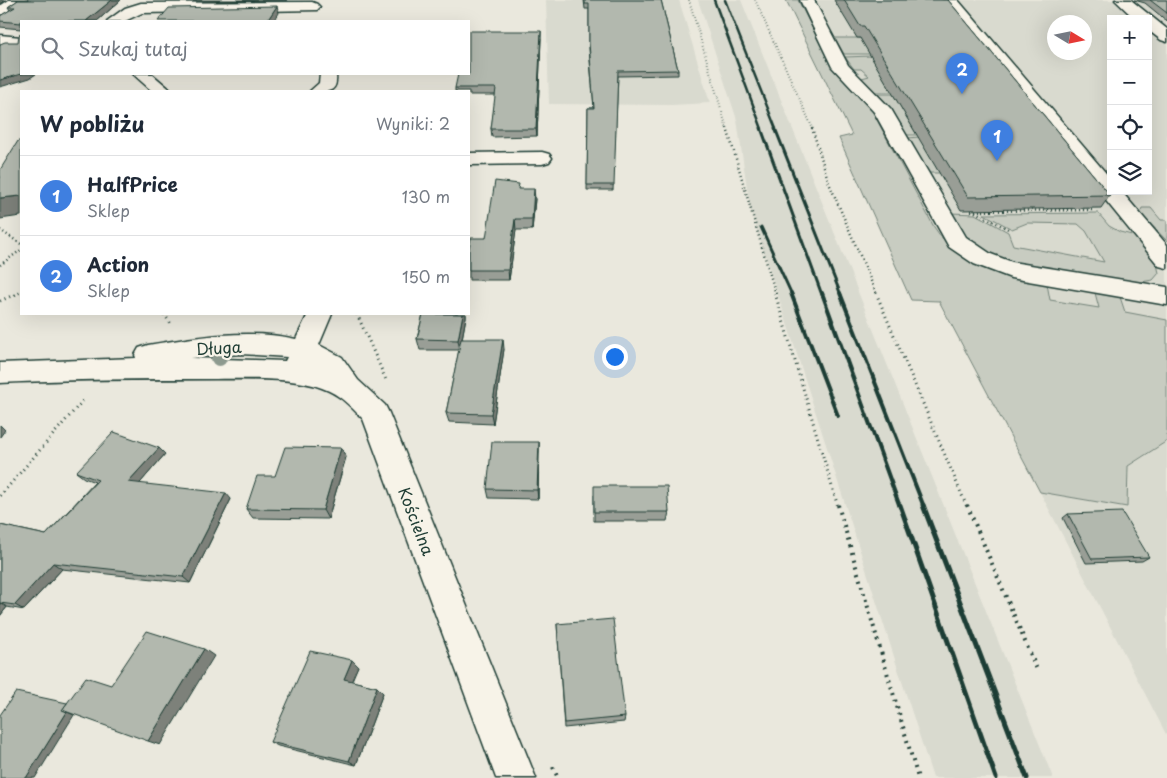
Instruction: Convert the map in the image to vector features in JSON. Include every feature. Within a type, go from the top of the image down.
[{"type":"street","points":[[0,12],[20,0]]},
{"type":"street","points":[[807,0],[841,67],[882,109],[957,242],[973,255],[992,265],[1011,270],[1167,296]]},
{"type":"street","points":[[950,0],[1167,260]]},
{"type":"street","points":[[1122,0],[1139,15]]},
{"type":"street","points":[[116,20],[130,11],[141,8],[315,9]]},
{"type":"street","points":[[1152,25],[1167,37]]},
{"type":"street","points":[[0,40],[20,42]]},
{"type":"street","points":[[142,75],[156,90]]},
{"type":"street","points":[[320,90],[328,85],[328,75]]},
{"type":"street","points":[[470,158],[542,158]]},
{"type":"street","points":[[298,361],[320,315]]},
{"type":"street","name":"Długa","points":[[0,374],[73,369],[193,368],[298,361]]},
{"type":"street","name":"Kościelna","points":[[298,361],[323,377],[350,388],[375,413],[516,778]]},
{"type":"path","points":[[690,0],[918,778]]},
{"type":"path","points":[[755,0],[811,124],[829,183],[1038,672]]},
{"type":"path","points":[[939,212],[1098,210]]},
{"type":"path","points":[[975,211],[1008,229]]},
{"type":"path","points":[[0,230],[20,243]]},
{"type":"path","points":[[0,265],[20,251]]},
{"type":"path","points":[[0,301],[20,292]]},
{"type":"path","points":[[0,496],[89,392]]},
{"type":"shaded area","points":[[546,0],[679,0],[710,103],[671,105],[549,104]]},
{"type":"shaded area","points":[[698,0],[741,0],[1053,778],[933,778],[750,208],[737,120]]},
{"type":"shaded area","points":[[786,0],[1167,0],[1167,329],[1018,302],[911,300],[839,138],[852,135]]},
{"type":"shaded area","points":[[786,0],[798,0],[830,63],[869,105],[934,227],[957,252],[969,261],[998,274],[1047,284],[1050,300],[1099,308],[1095,293],[1120,297],[1125,312],[1167,320],[1167,441],[1128,466],[1127,507],[1040,492],[939,301],[911,300],[839,138],[852,135]]},
{"type":"shaded area","points":[[835,38],[860,38],[870,54],[844,54]]},
{"type":"shaded area","points":[[871,56],[892,92],[876,92],[862,78],[869,76],[861,69],[854,69],[845,57]]},
{"type":"shaded area","points":[[878,94],[893,94],[917,135],[906,135],[892,109]]},
{"type":"shaded area","points":[[919,137],[940,173],[928,173],[908,138]]},
{"type":"shaded area","points":[[1142,208],[1151,208],[1161,220],[1167,220],[1167,241],[1140,213]]},
{"type":"shaded area","points":[[951,213],[975,214],[1008,232],[1013,245],[1104,262],[1086,231],[1078,224],[1027,223],[1012,229],[984,214],[1098,213],[1109,226],[1120,232],[1136,236],[1156,260],[1159,273],[1153,280],[1134,283],[996,258],[964,236]]},
{"type":"shaded area","points":[[1167,441],[1167,736],[1040,492],[1127,507],[1128,466]]},
{"type":"building","points":[[18,0],[112,0],[87,20],[20,20],[20,23],[0,21],[0,16],[15,7],[8,7]]},
{"type":"building","points":[[585,0],[661,0],[678,70],[618,71],[614,185],[587,185],[588,108],[594,108],[589,43],[589,4],[585,4]]},
{"type":"building","points":[[844,0],[948,0],[1107,191],[1107,195],[1110,195],[968,197],[864,26],[860,26]]},
{"type":"building","points":[[1150,0],[1167,0],[1167,13]]},
{"type":"building","points":[[277,6],[268,20],[159,20],[169,8]]},
{"type":"building","points":[[470,31],[541,31],[536,129],[491,129],[496,88],[455,88],[458,75],[470,75]]},
{"type":"building","points":[[19,35],[20,74],[0,80],[0,44],[18,42]]},
{"type":"building","points":[[18,141],[20,141],[20,196],[0,198],[0,170]]},
{"type":"building","points":[[495,181],[519,184],[518,189],[534,189],[532,219],[515,219],[508,270],[470,270],[471,238],[486,238]]},
{"type":"building","points":[[423,315],[463,315],[458,340],[417,339]]},
{"type":"building","points":[[461,339],[503,339],[491,414],[446,413]]},
{"type":"building","points":[[114,432],[159,448],[128,482],[226,493],[183,577],[53,563],[15,605],[0,603],[0,525],[46,535],[98,480],[76,472]]},
{"type":"building","points":[[492,442],[539,442],[537,490],[487,489]]},
{"type":"building","points":[[285,447],[341,448],[323,510],[246,509],[257,476],[275,476]]},
{"type":"building","points":[[594,486],[667,486],[669,512],[594,512]]},
{"type":"building","points":[[1122,512],[1149,557],[1092,559],[1068,514]]},
{"type":"building","points":[[613,619],[625,717],[564,723],[557,624]]},
{"type":"building","points":[[147,631],[204,649],[148,741],[62,710],[86,677],[111,685]]},
{"type":"building","points":[[310,651],[352,660],[344,679],[377,687],[349,761],[270,742]]},
{"type":"building","points":[[16,692],[67,703],[62,710],[67,712],[26,778],[0,778],[0,715]]},
{"type":"railway","points":[[714,0],[762,129]]},
{"type":"railway","points":[[725,0],[776,129]]},
{"type":"railway","points":[[761,128],[822,295]]},
{"type":"railway","points":[[775,128],[841,295]]},
{"type":"railway","points":[[761,227],[792,295]]},
{"type":"railway","points":[[791,293],[838,416]]},
{"type":"railway","points":[[822,293],[900,507]]},
{"type":"railway","points":[[840,293],[924,507]]},
{"type":"railway","points":[[900,505],[996,778]]},
{"type":"railway","points":[[923,505],[1027,778]]},
{"type":"place","name":"Action","points":[[962,94]]},
{"type":"place","name":"HalfPrice","points":[[997,161]]}]
